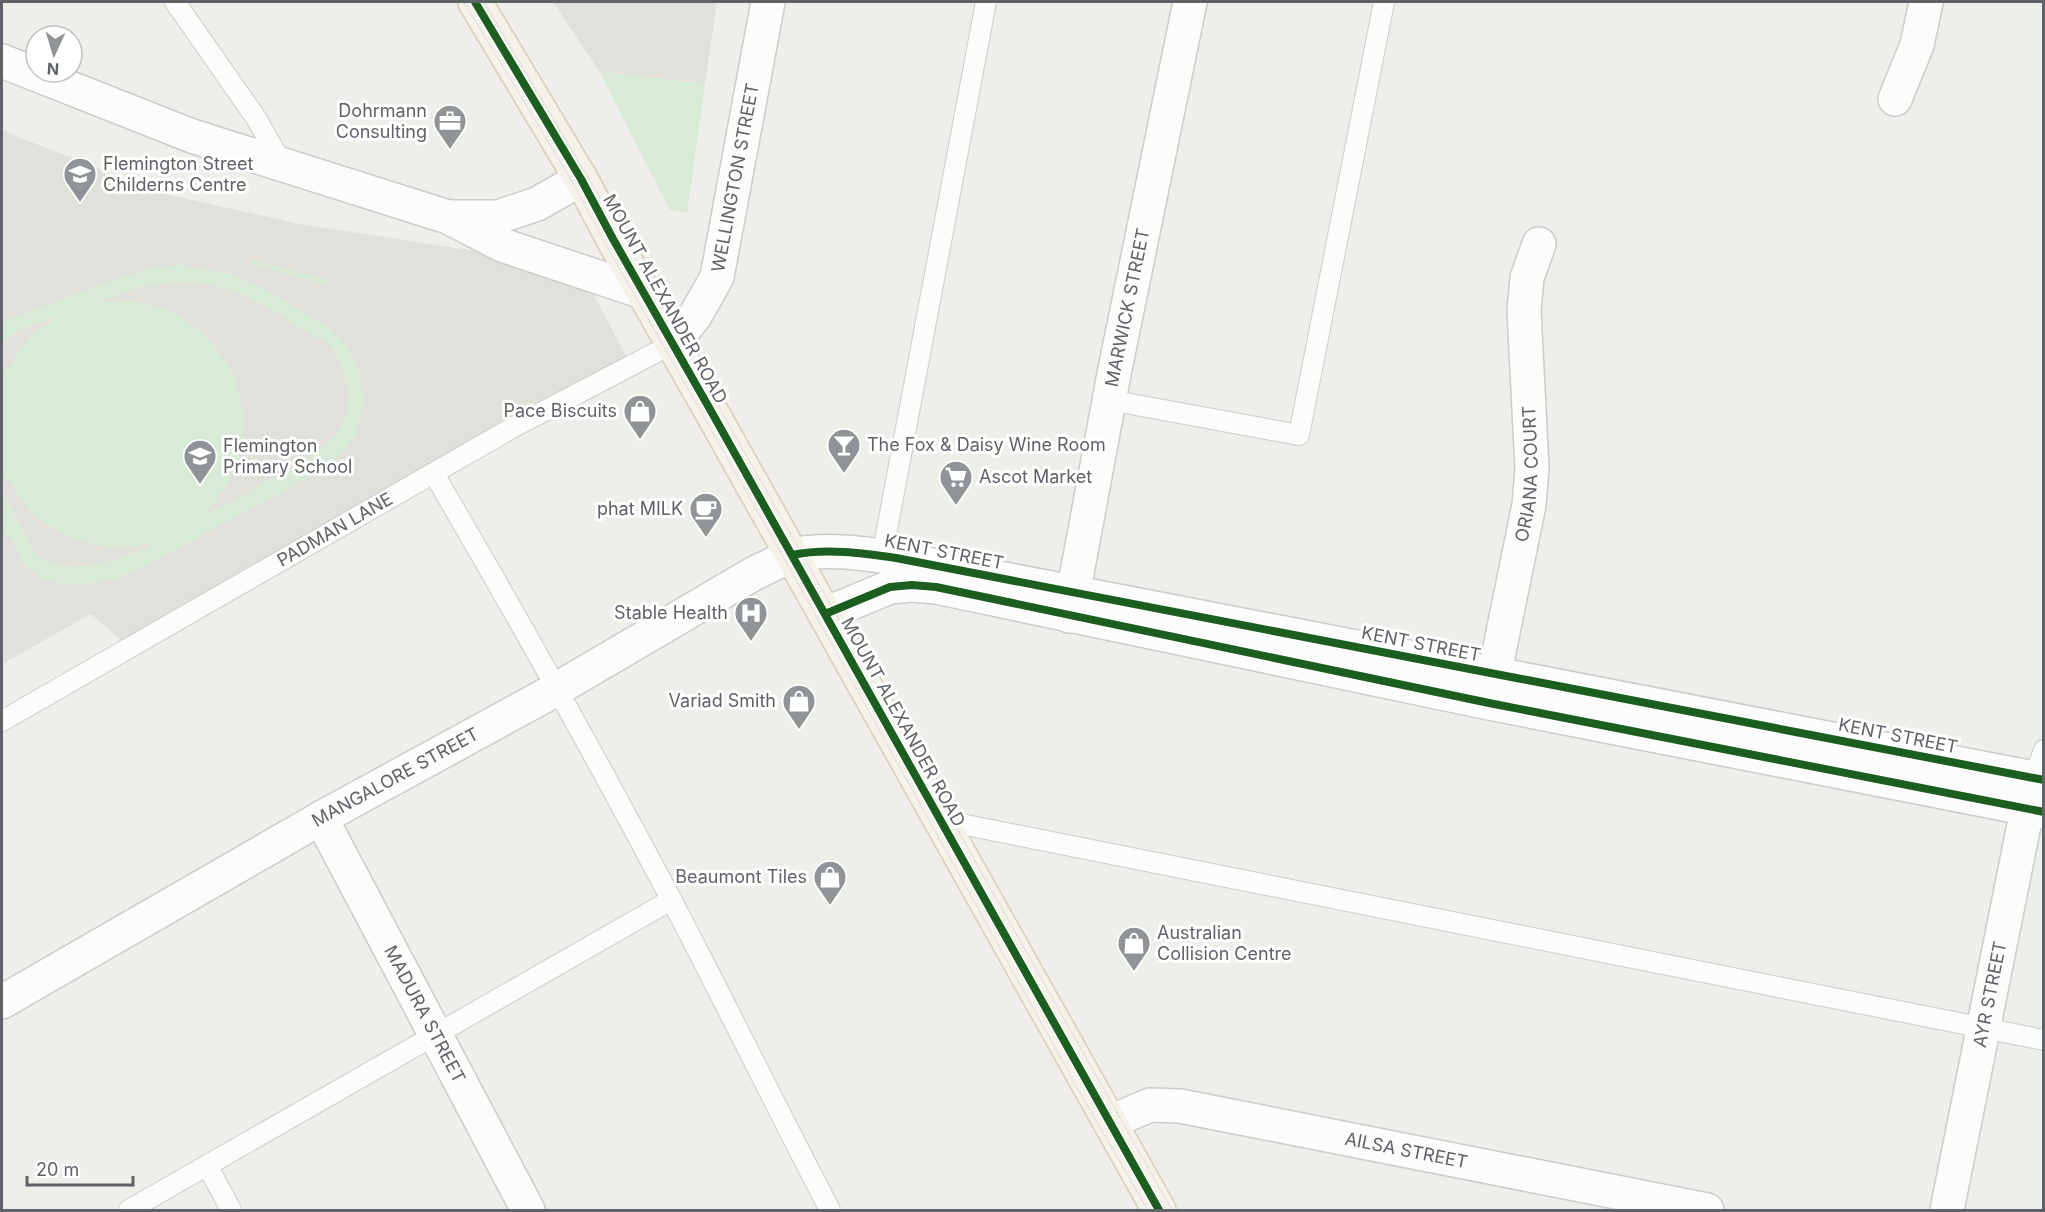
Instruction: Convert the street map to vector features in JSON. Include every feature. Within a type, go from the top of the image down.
[{"type":"main road","name":"MOUNT ALEXANDER ROAD","points":[[474,2],[581,179],[1159,1210]]},
{"type":"street","name":"WELLINGTON STREET","points":[[672,344],[695,316],[717,277],[768,2]]},
{"type":"street","name":"MARWICK STREET","points":[[1071,604],[1109,400],[1190,2]]},
{"type":"street","points":[[1895,99],[1917,45],[1926,2]]},
{"type":"street","points":[[2,62],[192,136],[284,167],[448,217],[502,245],[643,292]]},
{"type":"street","points":[[448,217],[498,217],[537,204],[581,179]]},
{"type":"street","name":"ORIANA COURT","points":[[1491,688],[1529,506],[1532,470],[1524,310],[1527,278],[1539,244]]},
{"type":"street","name":"KENT STREET","points":[[792,555],[811,552],[857,552],[882,556],[1313,665],[1491,688],[2040,769]]},
{"type":"street","name":"MANGALORE STREET","points":[[2,1002],[321,818],[556,689],[753,574],[792,555]]},
{"type":"street","name":"KENT STREET","points":[[825,614],[877,591],[912,585],[1071,604]]},
{"type":"street","name":"KENT STREET","points":[[1491,688],[2036,811]]},
{"type":"street","name":"AYR STREET","points":[[1947,1210],[1984,1029],[2036,811],[2040,769]]},
{"type":"street","name":"MADURA STREET","points":[[321,818],[528,1210]]},
{"type":"street","name":"AILSA STREET","points":[[1110,1122],[1150,1105],[1180,1106],[1707,1210]]},
{"type":"lane","points":[[175,2],[256,118],[284,167]]},
{"type":"lane","points":[[882,556],[986,2]]},
{"type":"lane","points":[[1109,400],[1299,435],[1384,2]]},
{"type":"lane","name":"PADMAN LANE","points":[[2,721],[512,428],[672,344]]},
{"type":"lane","points":[[434,474],[517,616],[671,900],[830,1210]]},
{"type":"lane","points":[[941,820],[2043,1040]]},
{"type":"lane","points":[[129,1210],[671,900]]},
{"type":"lane","points":[[207,1165],[231,1210]]},
{"type":"shaded area","points":[[553,2],[717,2],[705,84],[599,71]]},
{"type":"shaded area","name":"Flemington Primary School","points":[[2,129],[165,194],[300,224],[579,267],[626,356],[122,641],[91,614],[2,664]]},
{"type":"green space","points":[[599,71],[705,84],[687,213],[670,210]]},
{"type":"green space","points":[[252,260],[328,280],[327,285],[251,264]]},
{"type":"green space","points":[[179,265],[231,274],[255,284],[328,327],[346,346],[360,375],[363,406],[355,435],[340,455],[318,472],[140,569],[114,579],[91,583],[62,584],[39,577],[22,562],[2,523],[2,491],[31,549],[46,561],[60,565],[94,565],[128,555],[155,542],[115,547],[86,543],[73,538],[48,525],[37,516],[13,487],[4,470],[1,457],[2,384],[10,363],[25,344],[42,328],[60,316],[19,330],[2,342],[2,322],[119,278],[153,268]],"holes":[[[182,282],[209,284],[248,296],[326,343],[344,374],[348,397],[347,409],[339,431],[319,452],[200,518],[207,512],[231,478],[243,441],[243,415],[238,390],[228,366],[214,345],[195,327],[174,313],[143,303],[99,302],[142,286]]]},
{"type":"tram line","points":[[464,2],[573,183],[1079,1091],[1148,1210]]},
{"type":"tram line","points":[[484,2],[622,235],[1172,1210]]},
{"type":"cycle path","points":[[475,2],[581,179],[1159,1210]]},
{"type":"cycle path","points":[[792,555],[831,552],[896,558],[2044,780]]},
{"type":"cycle path","points":[[825,614],[890,587],[912,585],[936,587],[1489,703],[2044,812]]},
{"type":"place","name":"Dohrmann Consulting","points":[[450,150]]},
{"type":"place","name":"Flemington Street Childerns Centre","points":[[80,203]]},
{"type":"place","name":"Pace Biscuits","points":[[640,440]]},
{"type":"place","name":"The Fox & Daisy Wine Room","points":[[844,474]]},
{"type":"place","name":"Flemington Primary School","points":[[200,485]]},
{"type":"place","name":"Ascot Market","points":[[956,506]]},
{"type":"place","name":"phat MILK","points":[[706,538]]},
{"type":"place","name":"Stable Health","points":[[751,642]]},
{"type":"place","name":"Variad Smith","points":[[799,730]]},
{"type":"place","name":"Beaumont Tiles","points":[[830,906]]},
{"type":"place","name":"Australian Collision Centre","points":[[1134,972]]}]
